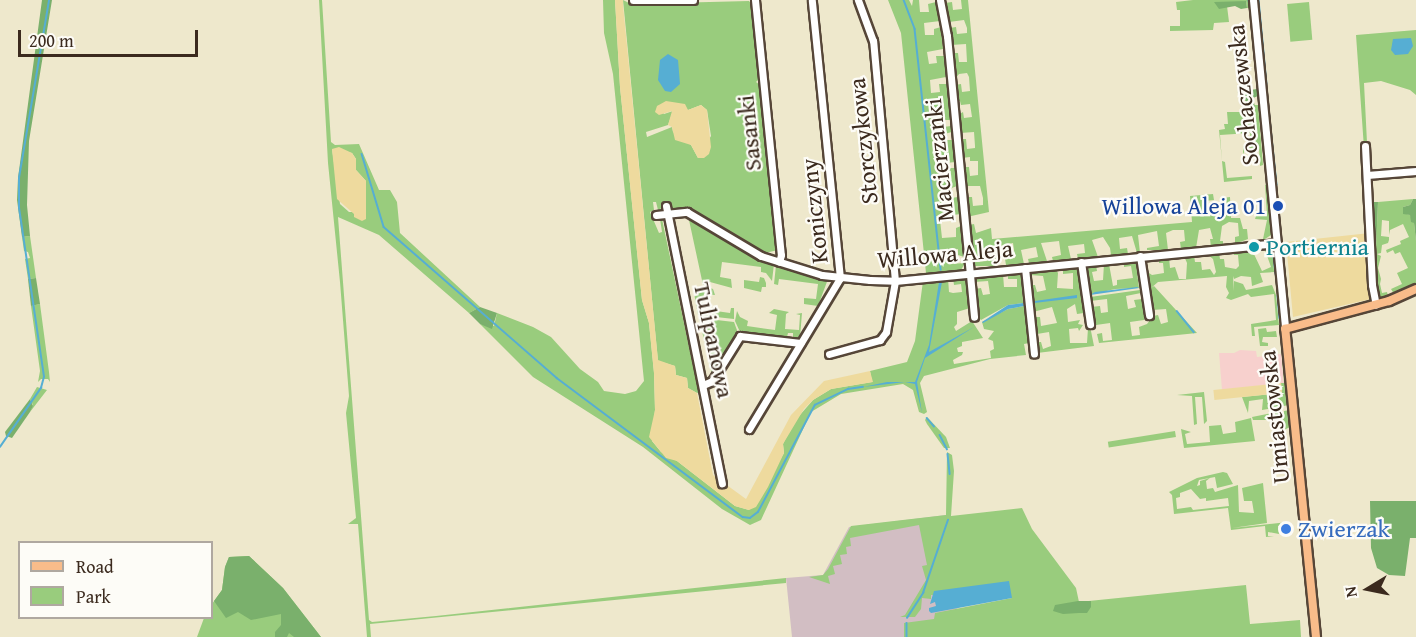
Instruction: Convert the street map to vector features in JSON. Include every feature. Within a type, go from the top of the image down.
[{"type":"main road","name":"Umiastowska","points":[[1316,637],[1285,329],[1376,304],[1416,289]]},
{"type":"street","points":[[633,1],[693,0]]},
{"type":"street","name":"Sasanki","points":[[755,0],[759,81],[781,255],[779,262]]},
{"type":"street","name":"Koniczyny","points":[[749,429],[840,278],[813,0]]},
{"type":"street","name":"Storczykowa","points":[[829,354],[880,340],[886,332],[895,281],[873,41],[858,0]]},
{"type":"street","name":"Macierzanki","points":[[940,0],[947,36],[974,317]]},
{"type":"street","name":"Sochaczewska","points":[[1253,0],[1285,329]]},
{"type":"street","points":[[1365,146],[1372,285],[1376,304]]},
{"type":"street","points":[[1367,175],[1416,171]]},
{"type":"street","name":"Willowa Aleja","points":[[657,215],[667,209],[687,212],[718,228],[742,246],[779,262],[840,278],[895,281],[1277,243]]},
{"type":"street","name":"Tulipanowa","points":[[667,209],[722,483]]},
{"type":"street","points":[[1140,256],[1149,315]]},
{"type":"street","points":[[1081,262],[1090,324]]},
{"type":"street","points":[[1025,267],[1034,354]]},
{"type":"street","points":[[704,385],[712,381],[740,336],[801,343]]},
{"type":"shaded area","points":[[1240,350],[1256,351],[1257,357],[1281,354],[1284,383],[1222,390],[1219,353],[1234,353]]},
{"type":"shaded area","points":[[946,515],[1011,579],[905,637],[792,637],[786,578],[823,575],[849,527]]},
{"type":"green space","points":[[42,0],[52,0],[29,141],[27,205],[30,236],[22,237],[17,200],[18,178]]},
{"type":"green space","points":[[319,0],[322,0],[331,142],[335,145],[359,144],[379,190],[390,190],[397,202],[400,233],[480,307],[469,313],[379,235],[338,217],[369,620],[372,622],[436,616],[786,578],[786,583],[370,624],[371,637],[367,637],[358,524],[348,524],[356,518],[346,413],[349,396],[328,163]],"holes":[[[332,149],[352,153],[356,159],[356,170],[366,181],[364,212],[349,212],[340,204]]]},
{"type":"green space","points":[[603,0],[615,0],[620,87],[642,300],[649,323],[654,373],[655,410],[652,441],[661,452],[677,461],[735,506],[749,510],[784,453],[783,444],[793,423],[813,400],[831,389],[872,382],[870,371],[907,362],[915,341],[923,281],[948,278],[949,292],[953,293],[962,292],[961,284],[954,285],[953,278],[962,278],[967,282],[970,308],[957,312],[957,324],[954,327],[956,331],[972,321],[983,338],[962,342],[962,346],[957,348],[958,352],[963,352],[962,355],[953,360],[954,364],[991,358],[990,351],[994,349],[993,341],[988,339],[994,331],[984,329],[982,322],[1008,309],[1024,306],[1029,343],[1024,344],[1026,355],[990,359],[924,376],[920,383],[927,412],[924,414],[919,412],[913,390],[903,384],[841,394],[811,412],[761,520],[750,525],[722,509],[643,447],[533,377],[480,324],[494,326],[497,313],[533,327],[551,337],[580,369],[598,382],[604,391],[625,394],[636,391],[644,381],[613,74],[604,33]]},
{"type":"green space","points":[[623,0],[631,4],[749,1],[754,7],[760,78],[756,82],[760,85],[778,250],[765,253],[748,246],[692,210],[671,209],[668,205],[658,210],[656,202],[653,202],[654,210],[650,212],[659,233],[662,232],[660,219],[666,218],[662,219],[696,380],[700,379],[703,392],[697,393],[688,388],[687,378],[676,375],[675,366],[658,361]],"holes":[[[674,104],[688,110],[701,105],[707,110],[711,136],[698,158],[691,145],[673,132],[672,127],[647,137],[646,132],[668,125],[673,111],[664,114],[657,106]]]},
{"type":"green space","points":[[888,0],[909,0],[912,6],[913,0],[919,0],[920,12],[929,12],[928,4],[936,2],[940,21],[924,23],[925,35],[934,35],[934,29],[941,27],[943,49],[927,52],[929,64],[937,63],[936,56],[944,56],[946,77],[930,80],[931,93],[940,92],[939,84],[947,84],[951,120],[943,120],[941,113],[933,113],[935,128],[951,126],[952,132],[936,136],[937,149],[945,148],[945,140],[952,140],[955,162],[938,164],[940,177],[948,176],[948,168],[955,168],[957,186],[941,192],[942,208],[951,207],[951,198],[958,197],[960,214],[954,215],[954,219],[940,220],[942,238],[956,237],[956,228],[961,226],[964,257],[958,255],[958,249],[949,251],[950,264],[965,263],[961,270],[926,273],[901,33]]},
{"type":"green space","points":[[961,0],[968,0],[989,212],[967,217],[968,197],[972,197],[973,206],[983,205],[983,198],[980,186],[965,186],[963,167],[969,167],[970,176],[978,175],[978,161],[970,161],[970,157],[962,158],[962,139],[966,139],[967,149],[975,148],[974,132],[960,133],[958,115],[963,112],[964,118],[972,117],[970,104],[961,105],[960,101],[957,101],[955,85],[961,84],[962,92],[970,91],[969,77],[967,73],[959,74],[955,79],[952,53],[958,53],[959,62],[967,62],[966,44],[951,45],[950,28],[956,27],[957,34],[967,33],[967,28],[964,20],[949,22],[945,3],[952,2],[953,10],[962,9]]},
{"type":"green space","points":[[1249,0],[1250,8],[1247,8],[1246,1],[1221,7],[1227,6],[1229,22],[1214,23],[1213,30],[1170,31],[1170,26],[1180,26],[1180,10],[1177,10],[1176,2]]},
{"type":"green space","points":[[1246,1],[1247,8],[1241,9],[1235,6],[1219,9],[1214,2]]},
{"type":"green space","points":[[1309,2],[1312,40],[1290,42],[1287,4]]},
{"type":"green space","points":[[1416,30],[1416,95],[1410,90],[1381,81],[1364,83],[1370,202],[1376,249],[1378,202],[1413,199],[1410,205],[1403,207],[1403,213],[1410,215],[1414,223],[1416,286],[1394,294],[1391,289],[1402,284],[1397,273],[1408,268],[1400,252],[1395,254],[1393,250],[1387,253],[1386,250],[1401,244],[1400,241],[1409,237],[1403,224],[1390,230],[1389,235],[1389,221],[1382,220],[1381,236],[1389,237],[1389,240],[1388,243],[1382,245],[1381,253],[1377,254],[1381,256],[1378,268],[1382,293],[1387,292],[1388,296],[1380,300],[1377,299],[1370,233],[1356,35]]},
{"type":"green space","points":[[1257,89],[1258,96],[1253,98],[1255,107],[1247,109],[1244,94],[1237,92]]},
{"type":"green space","points":[[1258,105],[1263,165],[1260,166],[1259,148],[1245,149],[1243,155],[1243,146],[1251,145],[1250,133],[1220,135],[1222,161],[1225,162],[1227,178],[1252,176],[1252,179],[1224,182],[1219,130],[1225,129],[1224,124],[1228,124],[1227,112],[1247,112]]},
{"type":"green space","points":[[1268,184],[1271,235],[1263,239],[1267,220],[1255,219],[1256,216],[1267,215],[1265,185]]},
{"type":"green space","points":[[1213,194],[1214,200],[1205,201],[1207,213],[1221,212],[1222,198],[1230,197],[1231,218],[1240,218],[1243,229],[1247,229],[1248,239],[1235,244],[1235,237],[1239,236],[1238,223],[1229,222],[1222,226],[1220,241],[1223,241],[1223,245],[1211,247],[1210,239],[1213,239],[1210,228],[1199,230],[1196,248],[1181,249],[1180,242],[1185,241],[1184,230],[1173,230],[1166,233],[1168,250],[1147,250],[1147,248],[1159,246],[1157,231],[1138,235],[1140,253],[1137,253],[1132,236],[1119,238],[1120,249],[1127,248],[1128,254],[1111,255],[1110,248],[1103,237],[1092,240],[1098,257],[1078,259],[1077,254],[1085,253],[1084,244],[1068,246],[1071,259],[1053,261],[1052,257],[1061,255],[1059,241],[1041,243],[1047,261],[1029,263],[1028,259],[1038,257],[1036,247],[1021,250],[1024,264],[1006,265],[1005,259],[1015,258],[1013,243],[996,247],[998,260],[994,260],[995,266],[975,266],[974,262],[987,261],[985,248],[978,249],[978,256],[972,257],[969,225],[974,224],[976,233],[991,228],[992,239],[1192,222],[1190,196]]},
{"type":"green space","points":[[1413,199],[1416,199],[1416,241],[1414,223],[1411,222],[1410,215],[1403,214],[1403,207],[1410,205]]},
{"type":"green space","points":[[1372,202],[1378,202],[1376,250]]},
{"type":"green space","points":[[695,219],[718,236],[774,264],[772,281],[766,273],[761,272],[761,267],[722,262],[720,277],[731,279],[732,288],[710,282],[703,285],[689,220]]},
{"type":"green space","points":[[30,236],[36,278],[28,279],[25,259],[30,258],[28,252],[24,251],[22,237]]},
{"type":"green space","points":[[1265,250],[1273,251],[1274,272],[1260,273],[1263,282],[1252,286],[1251,277],[1241,276],[1234,279],[1233,276],[1234,291],[1234,281],[1243,284],[1246,290],[1272,285],[1276,295],[1279,325],[1254,327],[1255,336],[1252,336],[1251,324],[1276,320],[1274,294],[1251,297],[1248,294],[1231,300],[1226,298],[1229,293],[1226,287],[1227,276],[1158,282],[1151,288],[1154,286],[1197,333],[1099,343],[1097,334],[1102,333],[1103,341],[1112,340],[1110,323],[1096,325],[1091,307],[1100,306],[1101,313],[1108,312],[1107,299],[1090,301],[1090,297],[1140,290],[1141,293],[1126,296],[1128,309],[1136,307],[1134,300],[1142,299],[1145,316],[1144,320],[1130,322],[1132,336],[1140,335],[1139,327],[1147,324],[1153,316],[1158,315],[1161,324],[1168,322],[1166,309],[1152,310],[1144,260],[1152,275],[1164,273],[1163,263],[1159,263],[1159,259],[1169,257],[1170,268],[1175,267],[1179,279],[1186,279],[1187,263],[1184,256],[1194,255],[1195,262],[1201,262],[1202,270],[1210,269],[1214,275],[1216,272],[1213,259],[1207,254],[1219,253],[1220,259],[1224,259],[1225,267],[1236,269],[1239,266],[1238,255],[1234,255],[1233,251],[1253,252],[1262,271],[1271,267]]},
{"type":"green space","points":[[1132,261],[1136,264],[1139,288],[1115,289],[1089,295],[1086,270],[1089,266],[1096,265],[1097,271],[1092,272],[1094,281],[1103,280],[1104,264],[1109,264],[1113,286],[1117,285],[1117,280],[1133,278],[1131,266],[1124,267],[1124,263]]},
{"type":"green space","points":[[776,265],[828,279],[818,306],[804,304],[804,298],[816,299],[818,284],[779,279],[778,285],[774,284]]},
{"type":"green space","points":[[1073,267],[1078,271],[1084,313],[1077,314],[1075,304],[1067,309],[1068,322],[1080,320],[1078,324],[1083,325],[1079,331],[1078,328],[1069,329],[1070,343],[1087,343],[1088,328],[1091,331],[1094,346],[1037,353],[1036,342],[1041,342],[1043,349],[1051,346],[1049,332],[1037,334],[1036,317],[1040,317],[1041,326],[1057,323],[1052,307],[1033,312],[1031,285],[1035,285],[1037,292],[1046,290],[1043,276],[1030,275],[1034,271],[1055,268],[1058,273],[1057,288],[1073,289],[1073,273],[1063,274],[1063,268]]},
{"type":"green space","points":[[1017,272],[1022,276],[1023,303],[1008,305],[981,320],[975,289],[981,288],[983,295],[990,294],[988,281],[974,282],[979,276],[1003,274],[1004,287],[1017,287],[1017,279],[1008,279],[1008,273]]},
{"type":"green space","points":[[760,277],[764,278],[766,283],[766,287],[762,287],[761,292],[744,288],[744,280],[759,282]]},
{"type":"green space","points":[[36,278],[40,304],[31,306],[28,279]]},
{"type":"green space","points":[[713,289],[715,295],[704,294],[702,309],[730,313],[731,308],[734,308],[734,319],[698,315],[694,293]]},
{"type":"green space","points":[[40,304],[50,382],[48,379],[41,379],[38,382],[40,371],[31,306]]},
{"type":"green space","points":[[480,307],[497,313],[492,329],[480,324],[469,313]]},
{"type":"green space","points":[[774,309],[789,312],[786,314],[785,329],[799,330],[800,315],[796,314],[802,313],[800,337],[793,337],[793,333],[788,333],[787,337],[740,332],[735,321],[737,311],[740,317],[748,321],[747,326],[775,330],[777,315],[769,313]]},
{"type":"green space","points":[[699,318],[734,322],[738,333],[712,375]]},
{"type":"green space","points":[[1266,328],[1267,332],[1276,331],[1277,337],[1263,337],[1262,342],[1268,343],[1268,346],[1260,346],[1258,329]]},
{"type":"green space","points":[[1282,360],[1284,361],[1289,405],[1262,410],[1263,399],[1249,401],[1248,413],[1242,397],[1282,393],[1281,383],[1284,383]]},
{"type":"green space","points":[[37,387],[47,390],[30,412],[33,405],[30,399]]},
{"type":"green space","points":[[1204,392],[1207,421],[1204,424],[1202,397],[1195,397],[1197,424],[1194,425],[1192,396],[1177,395]]},
{"type":"green space","points":[[30,399],[33,406],[30,412],[12,438],[6,436],[5,432]]},
{"type":"green space","points":[[1289,410],[1290,427],[1284,430],[1278,431],[1277,420],[1253,420],[1252,417],[1282,411],[1282,417],[1284,417],[1284,411]]},
{"type":"green space","points":[[927,417],[946,437],[950,448],[944,448],[927,424],[925,420]]},
{"type":"green space","points":[[1251,418],[1255,441],[1184,448],[1181,429],[1191,432],[1185,434],[1187,444],[1210,442],[1209,426],[1221,425],[1223,434],[1236,432],[1235,422]]},
{"type":"green space","points":[[1175,431],[1176,437],[1109,448],[1108,442]]},
{"type":"green space","points":[[947,452],[952,455],[954,471],[951,516],[1022,508],[1032,529],[1076,588],[1079,602],[1246,585],[1250,624],[1300,620],[1301,637],[904,637],[904,623],[934,619],[935,613],[1012,598],[931,595],[931,599],[922,598],[921,609],[915,617],[900,617],[905,615],[926,580],[922,566],[927,565],[919,525],[850,538],[851,546],[846,547],[847,554],[840,555],[842,564],[833,566],[835,574],[828,576],[830,584],[809,577],[823,575],[828,569],[851,526],[946,515]]},
{"type":"green space","points":[[1227,473],[1233,484],[1217,488],[1215,477],[1199,480],[1197,486],[1200,485],[1200,481],[1210,478],[1206,481],[1207,489],[1213,488],[1215,492],[1238,485],[1239,512],[1254,513],[1252,501],[1244,501],[1242,488],[1263,483],[1267,523],[1232,528],[1288,522],[1290,525],[1278,526],[1279,534],[1268,532],[1268,536],[1274,536],[1266,537],[1265,526],[1231,530],[1228,508],[1174,514],[1172,495],[1169,492],[1197,478]],"holes":[[[1191,489],[1200,499],[1206,498],[1206,501],[1228,498],[1229,506],[1193,510],[1191,507],[1177,509],[1176,498],[1180,497],[1180,493]]]},
{"type":"green space","points":[[1370,501],[1416,501],[1416,538],[1410,538],[1405,576],[1389,575],[1377,568],[1371,548]]},
{"type":"green space","points":[[249,556],[283,588],[321,637],[197,637],[204,619],[213,619],[213,603],[222,590],[225,567],[229,557]]},
{"type":"green space","points":[[249,556],[283,588],[321,637],[294,637],[289,633],[287,637],[275,637],[275,632],[281,625],[281,614],[251,620],[238,612],[226,618],[214,601],[222,590],[225,567],[229,557]]},
{"type":"green space","points":[[1091,601],[1091,607],[1087,613],[1063,614],[1053,611],[1055,605]]},
{"type":"sand","points":[[615,0],[623,0],[658,360],[675,366],[676,375],[687,378],[688,388],[697,393],[713,475],[746,499],[791,415],[824,381],[870,371],[873,382],[831,389],[813,400],[804,409],[783,444],[784,453],[768,487],[756,507],[749,510],[735,506],[677,461],[666,458],[649,437],[655,410],[654,373],[649,323],[642,300],[620,87]]},
{"type":"sand","points":[[666,101],[685,104],[688,110],[701,105],[707,110],[711,147],[709,154],[704,158],[698,158],[691,145],[675,140],[672,127],[668,125],[672,111],[659,115],[655,112],[657,106]]},
{"type":"sand","points":[[339,147],[352,153],[356,159],[356,170],[366,181],[366,219],[362,221],[354,217],[354,214],[337,199],[332,149]]},
{"type":"sand","points":[[1370,233],[1375,298],[1293,317],[1286,242]]},
{"type":"sand","points":[[1281,383],[1282,393],[1214,400],[1213,390]]},
{"type":"water","points":[[1411,38],[1413,46],[1408,54],[1395,55],[1391,50],[1393,39]]},
{"type":"water","points":[[668,54],[678,60],[680,84],[671,92],[665,91],[658,80],[660,60]]},
{"type":"water","points":[[939,282],[942,282],[929,352],[974,327],[925,358],[917,382],[922,413],[915,384],[905,382],[915,382],[929,345]]},
{"type":"water","points":[[1139,288],[1090,295],[1095,292]]},
{"type":"water","points":[[1077,295],[1077,298],[1034,303],[1035,301]]},
{"type":"water","points":[[1023,303],[1024,306],[1008,309],[982,322],[1008,305]]},
{"type":"water","points":[[887,382],[905,382],[863,387]]},
{"type":"water","points":[[1009,581],[1012,598],[931,613],[929,611],[929,608],[936,606],[935,602],[930,604],[934,591]]},
{"type":"waterway","points":[[0,447],[41,388],[44,377],[19,208],[19,178],[49,0]]},
{"type":"waterway","points":[[904,0],[915,29],[941,270]]},
{"type":"waterway","points":[[1249,0],[1250,6]]},
{"type":"waterway","points":[[1259,0],[1267,84]]},
{"type":"waterway","points":[[1267,91],[1277,184]]},
{"type":"waterway","points":[[362,154],[384,227],[557,378],[743,517],[750,518],[758,512],[815,405],[848,389],[863,387]]},
{"type":"waterway","points":[[1279,216],[1282,243]]},
{"type":"waterway","points":[[1283,251],[1288,308]]},
{"type":"waterway","points":[[1274,257],[1276,274]]},
{"type":"waterway","points":[[1372,310],[1416,294]]},
{"type":"waterway","points":[[1278,296],[1280,318]]},
{"type":"waterway","points":[[1177,311],[1194,332]]},
{"type":"waterway","points":[[1291,342],[1294,370]]},
{"type":"waterway","points":[[1295,377],[1306,486]]},
{"type":"waterway","points":[[927,418],[934,426]]},
{"type":"waterway","points":[[940,435],[947,449]]},
{"type":"waterway","points":[[948,454],[950,474]]},
{"type":"waterway","points":[[907,618],[923,593],[948,520]]},
{"type":"waterway","points":[[907,623],[907,637]]},
{"type":"place","name":"Willowa Aleja 01","points":[[1278,206]]},
{"type":"place","name":"Portiernia","points":[[1254,247]]},
{"type":"place","name":"Zwierzak","points":[[1286,529]]}]
